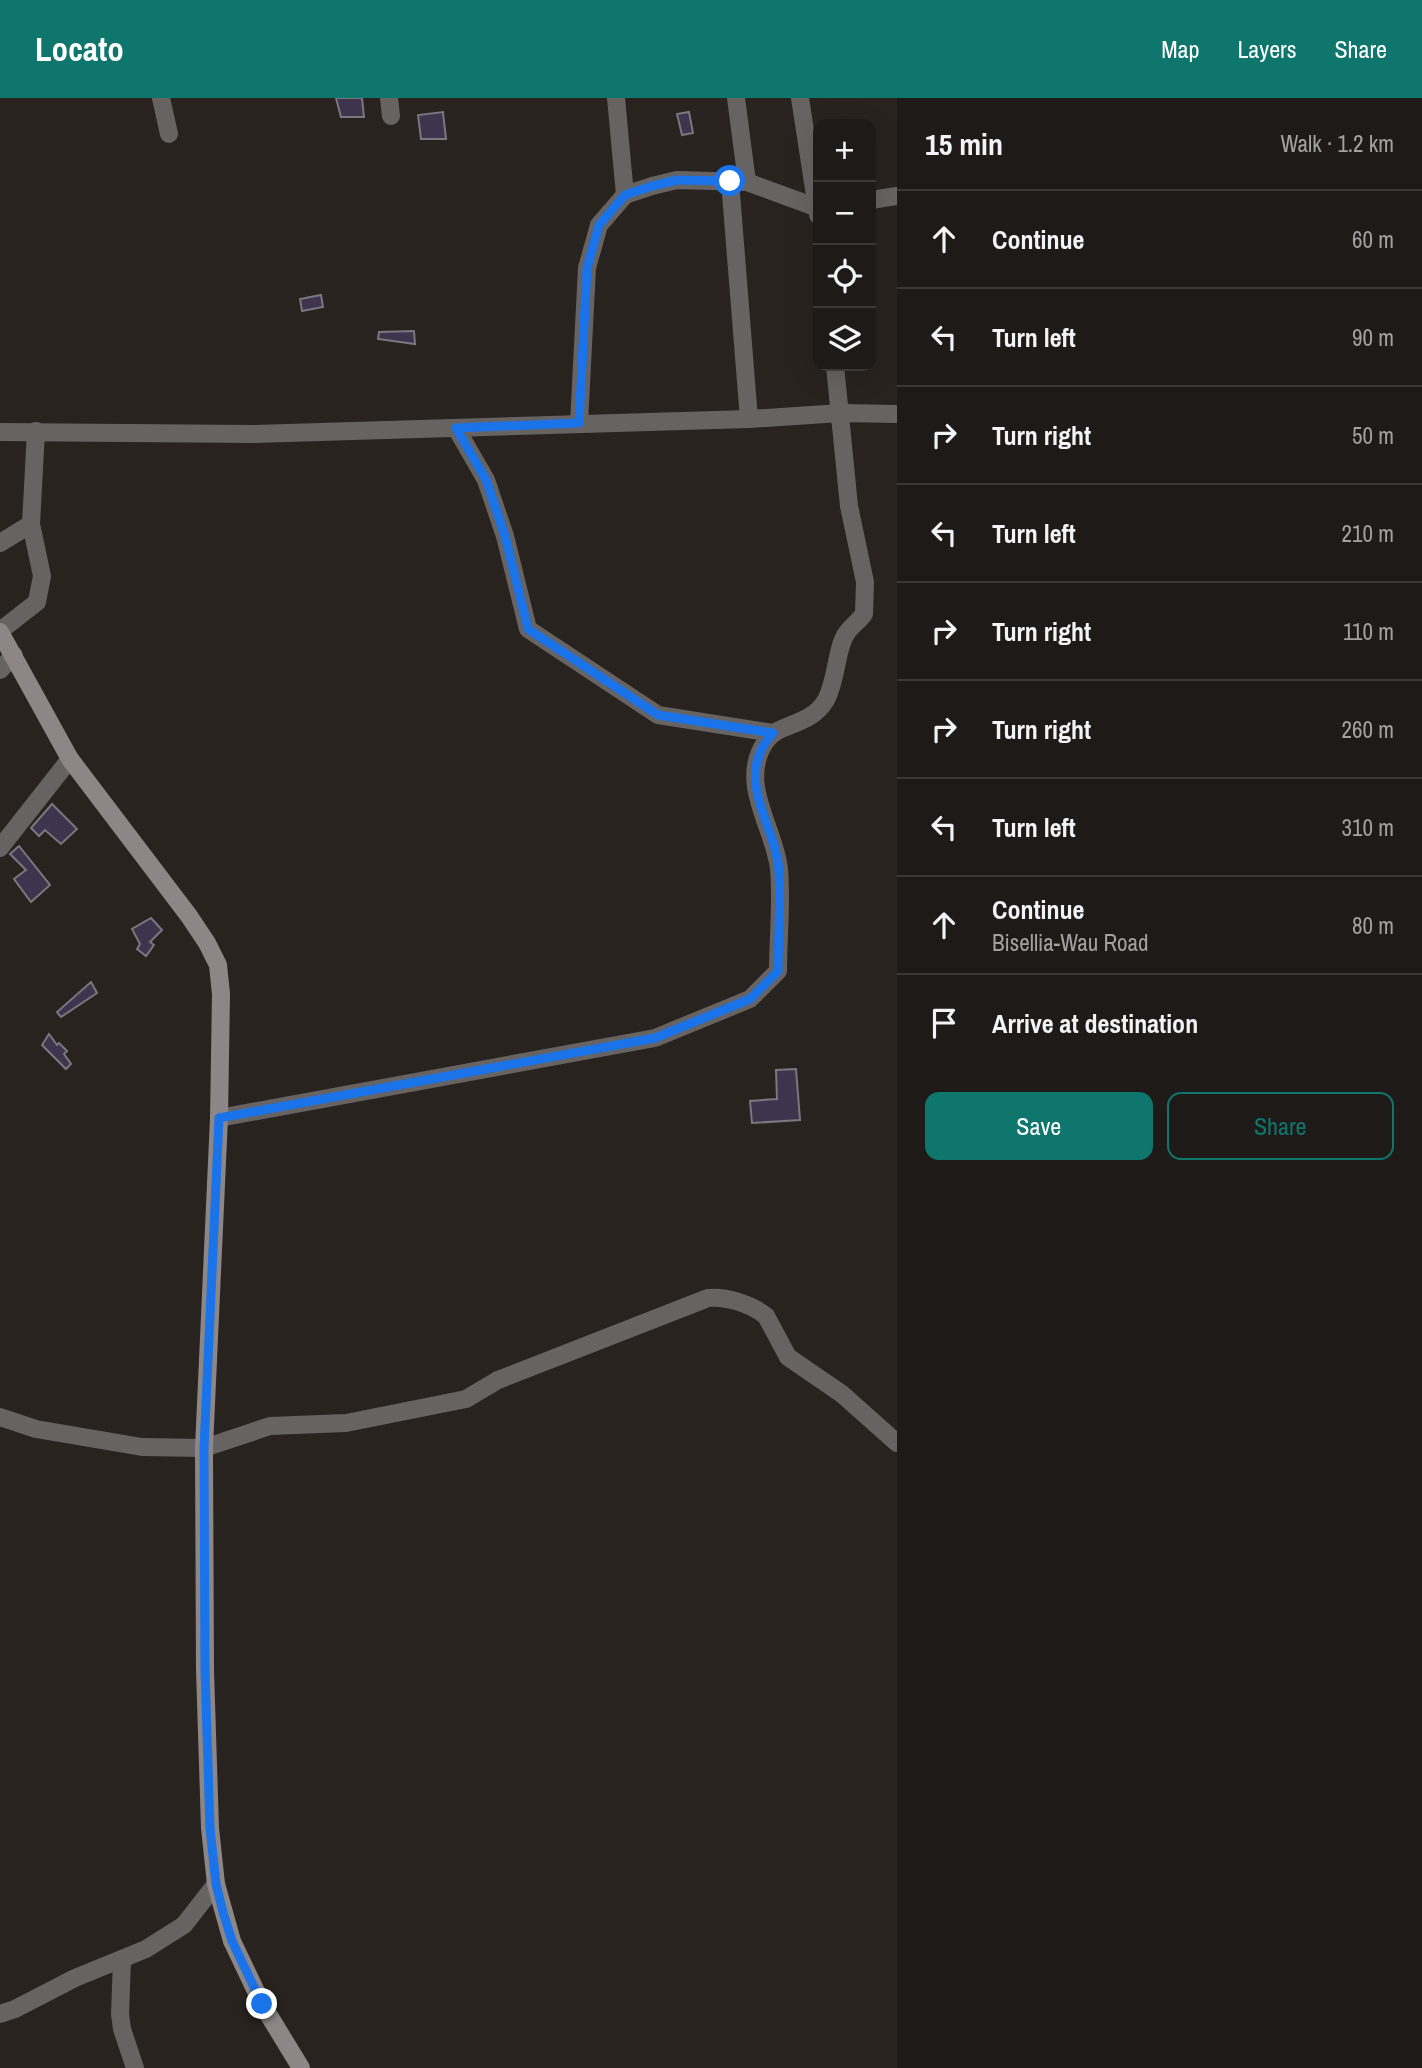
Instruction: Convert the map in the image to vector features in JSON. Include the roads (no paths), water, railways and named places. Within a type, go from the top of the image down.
[{"type":"main road","points":[[0,632],[70,759],[189,916],[208,943],[218,965],[221,995],[219,1118],[204,1448],[205,1670],[210,1828],[216,1884],[232,1941],[262,2004],[301,2068]]},
{"type":"street","points":[[161,98],[169,134]]},
{"type":"street","points":[[616,98],[625,195]]},
{"type":"street","points":[[736,98],[749,419]]},
{"type":"street","points":[[800,98],[814,182]]},
{"type":"street","points":[[579,423],[587,268],[599,225],[625,195],[677,180],[738,181],[813,207]]},
{"type":"street","points":[[876,199],[897,197]]},
{"type":"street","points":[[219,1118],[655,1038],[750,999],[778,971],[779,873],[777,855],[760,808],[755,783],[759,759],[765,742],[773,733],[804,721],[814,715],[825,702],[833,686],[845,634],[864,614],[864,582],[849,506],[836,371]]},
{"type":"street","points":[[0,432],[253,434],[749,419],[841,413],[897,414]]},
{"type":"street","points":[[456,428],[486,480],[505,536],[528,629],[658,715],[773,733]]},
{"type":"street","points":[[0,632],[37,602],[42,576],[31,524],[36,431]]},
{"type":"street","points":[[0,543],[31,524]]},
{"type":"street","points":[[0,670],[14,655]]},
{"type":"street","points":[[0,848],[70,759]]},
{"type":"street","points":[[0,1417],[36,1429],[142,1447],[204,1448],[270,1426],[346,1423],[466,1399],[498,1380],[708,1298],[721,1297],[766,1315],[788,1357],[842,1394],[897,1443]]},
{"type":"street","points":[[0,2014],[75,1978],[146,1949],[184,1925],[216,1884]]},
{"type":"street","points":[[122,1960],[120,2014],[135,2068]]}]
